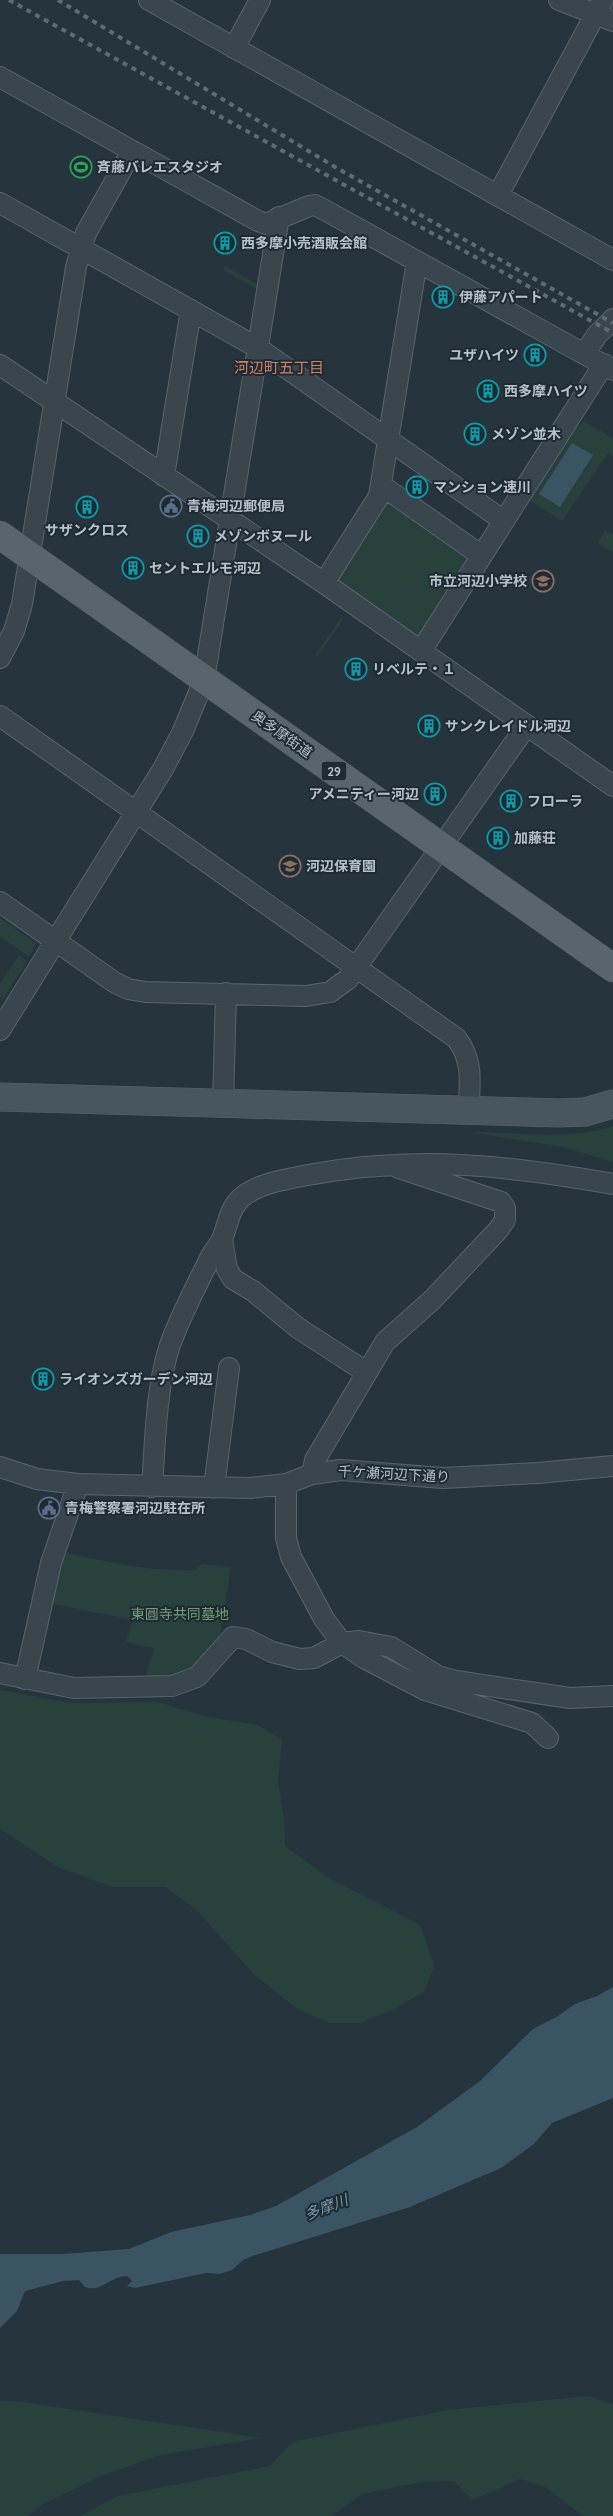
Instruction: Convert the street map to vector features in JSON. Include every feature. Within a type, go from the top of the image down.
[{"type":"main road","name":"奥多摩街道","points":[[0,536],[613,968]]},
{"type":"street","points":[[149,0],[613,260]]},
{"type":"street","points":[[234,48],[260,0]]},
{"type":"street","points":[[498,195],[604,11],[559,0]]},
{"type":"street","points":[[0,76],[258,222],[266,224],[279,217],[315,205],[608,367],[504,520],[421,651]]},
{"type":"street","points":[[0,658],[18,622],[76,267],[86,233],[132,152]]},
{"type":"street","points":[[0,203],[258,348],[504,520]]},
{"type":"street","points":[[0,1030],[175,749],[204,680],[279,217]]},
{"type":"street","points":[[324,583],[376,502],[381,485],[416,261]]},
{"type":"street","points":[[164,476],[191,310]]},
{"type":"street","points":[[584,354],[597,335],[613,319]]},
{"type":"street","points":[[0,365],[324,583],[613,786]]},
{"type":"street","points":[[381,485],[475,551],[483,553]]},
{"type":"street","points":[[0,716],[450,1032],[462,1044],[468,1057],[470,1070],[468,1111]]},
{"type":"street","points":[[0,902],[114,982],[128,988],[145,992],[320,995],[340,986],[356,967],[527,725]]},
{"type":"street","points":[[223,1104],[226,994]]},
{"type":"street","points":[[0,1097],[559,1113],[584,1112],[613,1104]]},
{"type":"street","points":[[152,1487],[155,1440],[170,1347],[211,1256],[222,1239],[233,1208],[241,1198],[254,1190],[289,1178],[352,1167],[431,1163],[488,1166],[613,1184]]},
{"type":"street","points":[[312,1474],[315,1460],[385,1342],[432,1300],[494,1235],[505,1220],[505,1208],[501,1202],[391,1165]]},
{"type":"street","points":[[222,1239],[226,1269],[233,1279],[253,1291],[298,1328],[366,1372]]},
{"type":"street","points":[[214,1488],[228,1368]]},
{"type":"street","name":"千ケ瀬河辺下通り","points":[[0,1467],[37,1479],[78,1484],[250,1488],[286,1484],[312,1474],[341,1470],[364,1470],[443,1478],[613,1466]]},
{"type":"street","points":[[25,1679],[51,1563],[78,1484]]},
{"type":"street","points":[[286,1484],[286,1538],[291,1557],[324,1619],[342,1643],[364,1658],[425,1690],[532,1723],[548,1738]]},
{"type":"street","points":[[0,1673],[74,1688],[165,1687],[184,1683],[197,1677],[233,1637],[246,1639],[272,1652],[300,1659],[314,1658],[342,1643],[359,1641],[391,1647],[438,1676],[456,1681],[570,1698],[613,1696]]},
{"type":"green space","points":[[225,266],[260,286],[259,290],[223,270]]},
{"type":"green space","points":[[583,421],[613,438],[613,456],[608,453],[562,521],[526,498],[574,422],[580,426]]},
{"type":"green space","points":[[393,497],[470,558],[421,636],[413,637],[337,583],[336,576],[386,501]]},
{"type":"green space","points":[[605,530],[613,534],[613,553],[598,543]]},
{"type":"green space","points":[[341,618],[343,620],[317,657],[315,655]]},
{"type":"green space","points":[[0,918],[36,943],[29,957],[0,936]]},
{"type":"green space","points":[[19,955],[27,961],[3,999],[0,997],[0,984]]},
{"type":"green space","points":[[613,1126],[613,1162],[563,1147],[470,1132],[542,1135],[596,1131]]},
{"type":"green space","name":"東圓寺共同墓地","points":[[62,1552],[161,1569],[196,1570],[202,1564],[231,1567],[219,1643],[195,1672],[144,1683],[154,1648],[126,1642],[133,1620],[48,1603]]},
{"type":"green space","points":[[0,1690],[72,1703],[157,1702],[212,1718],[258,1725],[282,1740],[278,1782],[284,1819],[285,1846],[329,1878],[420,1925],[434,1966],[424,1992],[396,2008],[361,2023],[329,2023],[299,2010],[253,1974],[197,1910],[165,1887],[112,1887],[58,1867],[0,1829]]},
{"type":"green space","points":[[589,2396],[613,2404],[613,2516],[583,2516],[545,2487],[520,2479],[472,2500],[454,2481],[421,2482],[362,2494],[332,2516],[79,2516],[118,2496],[270,2466],[292,2442],[448,2410]]},
{"type":"green space","points":[[0,2401],[23,2402],[261,2438],[160,2455],[104,2475],[43,2504],[28,2516],[0,2516]]},
{"type":"water","points":[[572,443],[593,455],[560,507],[539,494]]},
{"type":"water","name":"多摩川","points":[[613,1987],[613,2098],[552,2123],[534,2144],[501,2168],[410,2207],[252,2256],[243,2260],[232,2270],[220,2274],[206,2273],[135,2288],[127,2286],[132,2281],[127,2276],[96,2288],[85,2287],[79,2280],[63,2281],[25,2291],[17,2311],[0,2328],[0,2254],[63,2254],[129,2249],[171,2232],[250,2215],[276,2206],[417,2127],[480,2081],[533,2029],[558,2016],[575,2004],[597,1996]]},
{"type":"railway","points":[[9,0],[613,333]]},
{"type":"railway","points":[[58,0],[335,167],[613,323]]},
{"type":"place","name":"斉藤バレエスタジオ","points":[[81,167]]},
{"type":"place","name":"西多摩小売酒販会館","points":[[225,243]]},
{"type":"place","name":"伊藤アパート","points":[[443,297]]},
{"type":"place","name":"ユザハイツ","points":[[535,355]]},
{"type":"place","name":"西多摩ハイツ","points":[[488,391]]},
{"type":"place","name":"メゾン並木","points":[[475,434]]},
{"type":"place","name":"マンション速川","points":[[417,487]]},
{"type":"place","name":"青梅河辺郵便局","points":[[171,506]]},
{"type":"place","name":"サザンクロス","points":[[87,507]]},
{"type":"place","name":"メゾンボヌール","points":[[198,536]]},
{"type":"place","name":"セントエルモ河辺","points":[[133,568]]},
{"type":"place","name":"市立河辺小学校","points":[[543,581]]},
{"type":"place","name":"リベルテ・１","points":[[356,669]]},
{"type":"place","name":"サンクレイドル河辺","points":[[429,726]]},
{"type":"place","name":"アメニティー河辺","points":[[435,794]]},
{"type":"place","name":"フローラ","points":[[511,801]]},
{"type":"place","name":"加藤荘","points":[[498,838]]},
{"type":"place","name":"河辺保育園","points":[[290,866]]},
{"type":"place","name":"ライオンズガーデン河辺","points":[[43,1379]]},
{"type":"place","name":"青梅警察署河辺駐在所","points":[[49,1508]]},
{"type":"district","name":"河辺町五丁目","points":[[279,367]]}]
